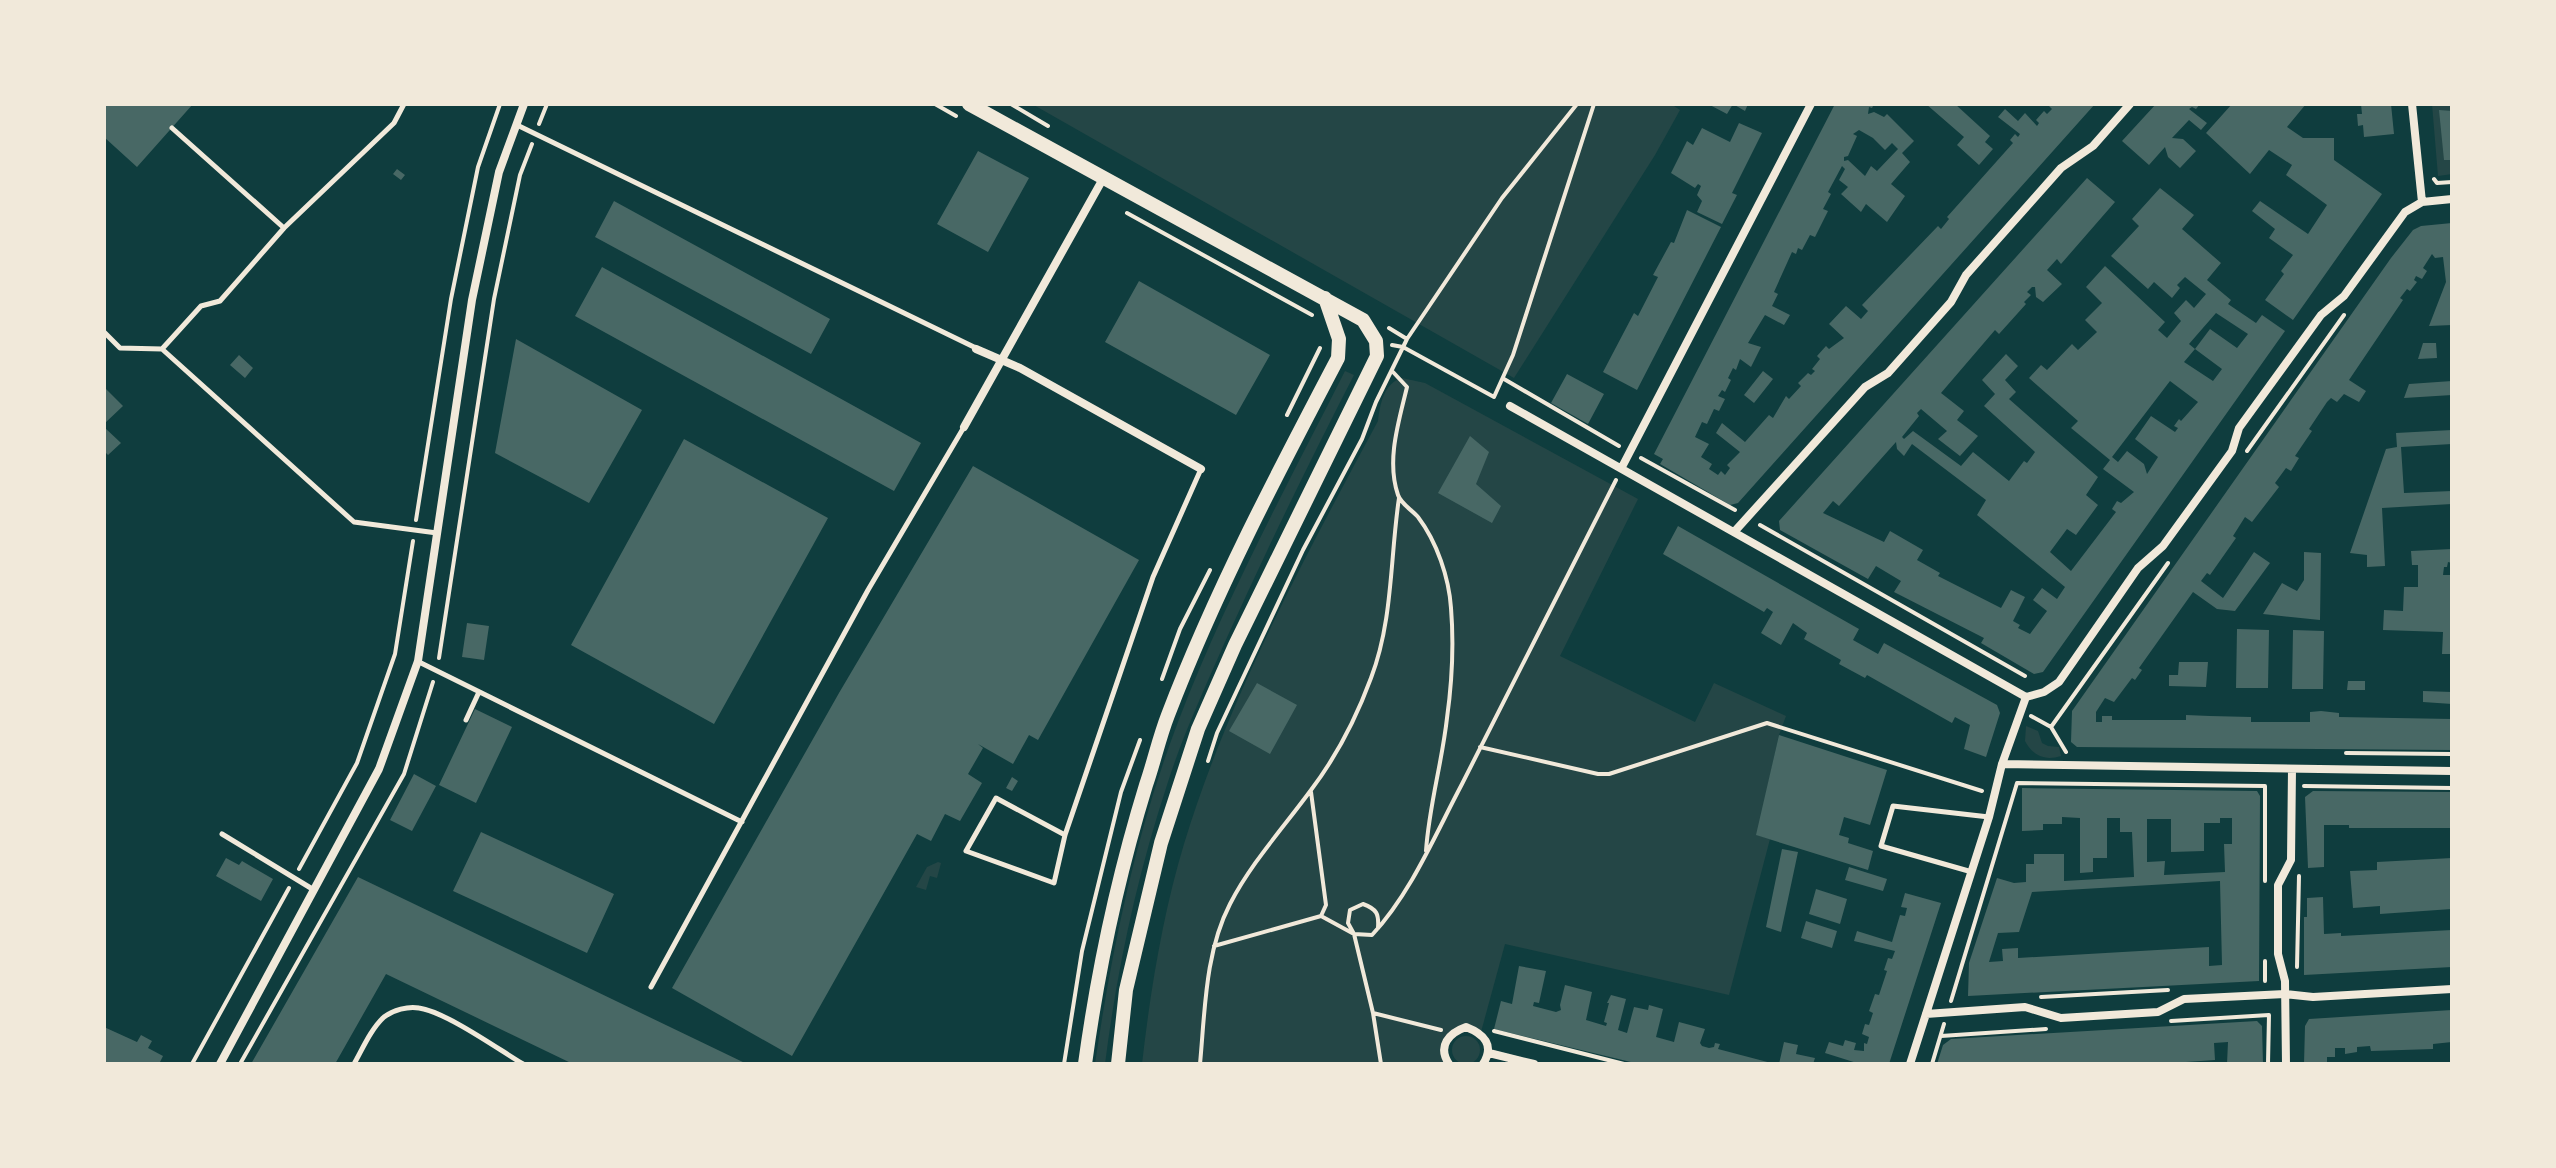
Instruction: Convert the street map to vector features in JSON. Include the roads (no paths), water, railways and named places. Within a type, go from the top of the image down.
[{"type":"main road","points":[[969,104],[1363,320],[1376,341],[1377,356],[1235,645],[1198,729],[1154,873],[1126,990],[1118,1064]]},
{"type":"main road","points":[[1085,1064],[1095,987],[1130,840],[1167,717],[1251,530],[1338,358],[1339,339],[1325,298]]},
{"type":"street","points":[[220,1064],[379,769],[418,661],[472,300],[499,172],[524,104]]},
{"type":"street","points":[[1622,467],[1811,104]]},
{"type":"street","points":[[1735,531],[1865,387],[1888,373],[1951,302],[1966,275],[2061,168],[2093,146],[2130,104]]},
{"type":"street","points":[[2412,104],[2422,202]]},
{"type":"street","points":[[964,427],[1104,177]]},
{"type":"street","points":[[1510,406],[2026,697],[2044,692],[2059,682],[2138,568],[2163,546],[2232,451],[2239,428],[2321,315],[2344,296],[2405,212],[2422,202],[2452,199]]},
{"type":"street","points":[[976,349],[1201,469]]},
{"type":"street","points":[[1910,1064],[1989,817],[2002,764],[2026,697]]},
{"type":"street","points":[[2002,764],[2452,771]]},
{"type":"street","points":[[2286,1064],[2285,981],[2278,954],[2278,885],[2291,860],[2292,769]]},
{"type":"street","points":[[1926,1014],[2025,1007],[2061,1018],[2158,1012],[2184,999],[2285,994],[2313,997],[2452,989]]},
{"type":"street","points":[[1449,1064],[1444,1057],[1444,1043],[1451,1032],[1466,1027],[1481,1032],[1488,1041],[1489,1053],[1483,1064]]},
{"type":"street","points":[[1489,1053],[1534,1064]]},
{"type":"lane","points":[[162,349],[201,306],[220,301],[284,228],[394,123],[404,104]]},
{"type":"lane","points":[[516,125],[976,349]]},
{"type":"lane","points":[[172,128],[284,228]]},
{"type":"lane","points":[[104,332],[120,348],[162,349],[354,522],[437,533]]},
{"type":"lane","points":[[651,987],[868,590],[964,427]]},
{"type":"lane","points":[[1065,835],[996,798],[966,851],[1054,883],[1065,835],[1153,577],[1201,469]]},
{"type":"lane","points":[[418,661],[742,822]]},
{"type":"lane","points":[[466,720],[479,691]]},
{"type":"lane","points":[[1972,872],[1881,846],[1893,806],[1989,817]]},
{"type":"lane","points":[[222,834],[314,890]]},
{"type":"lane","points":[[354,1064],[375,1027],[386,1015],[400,1009],[419,1008],[444,1017],[523,1064]]}]
